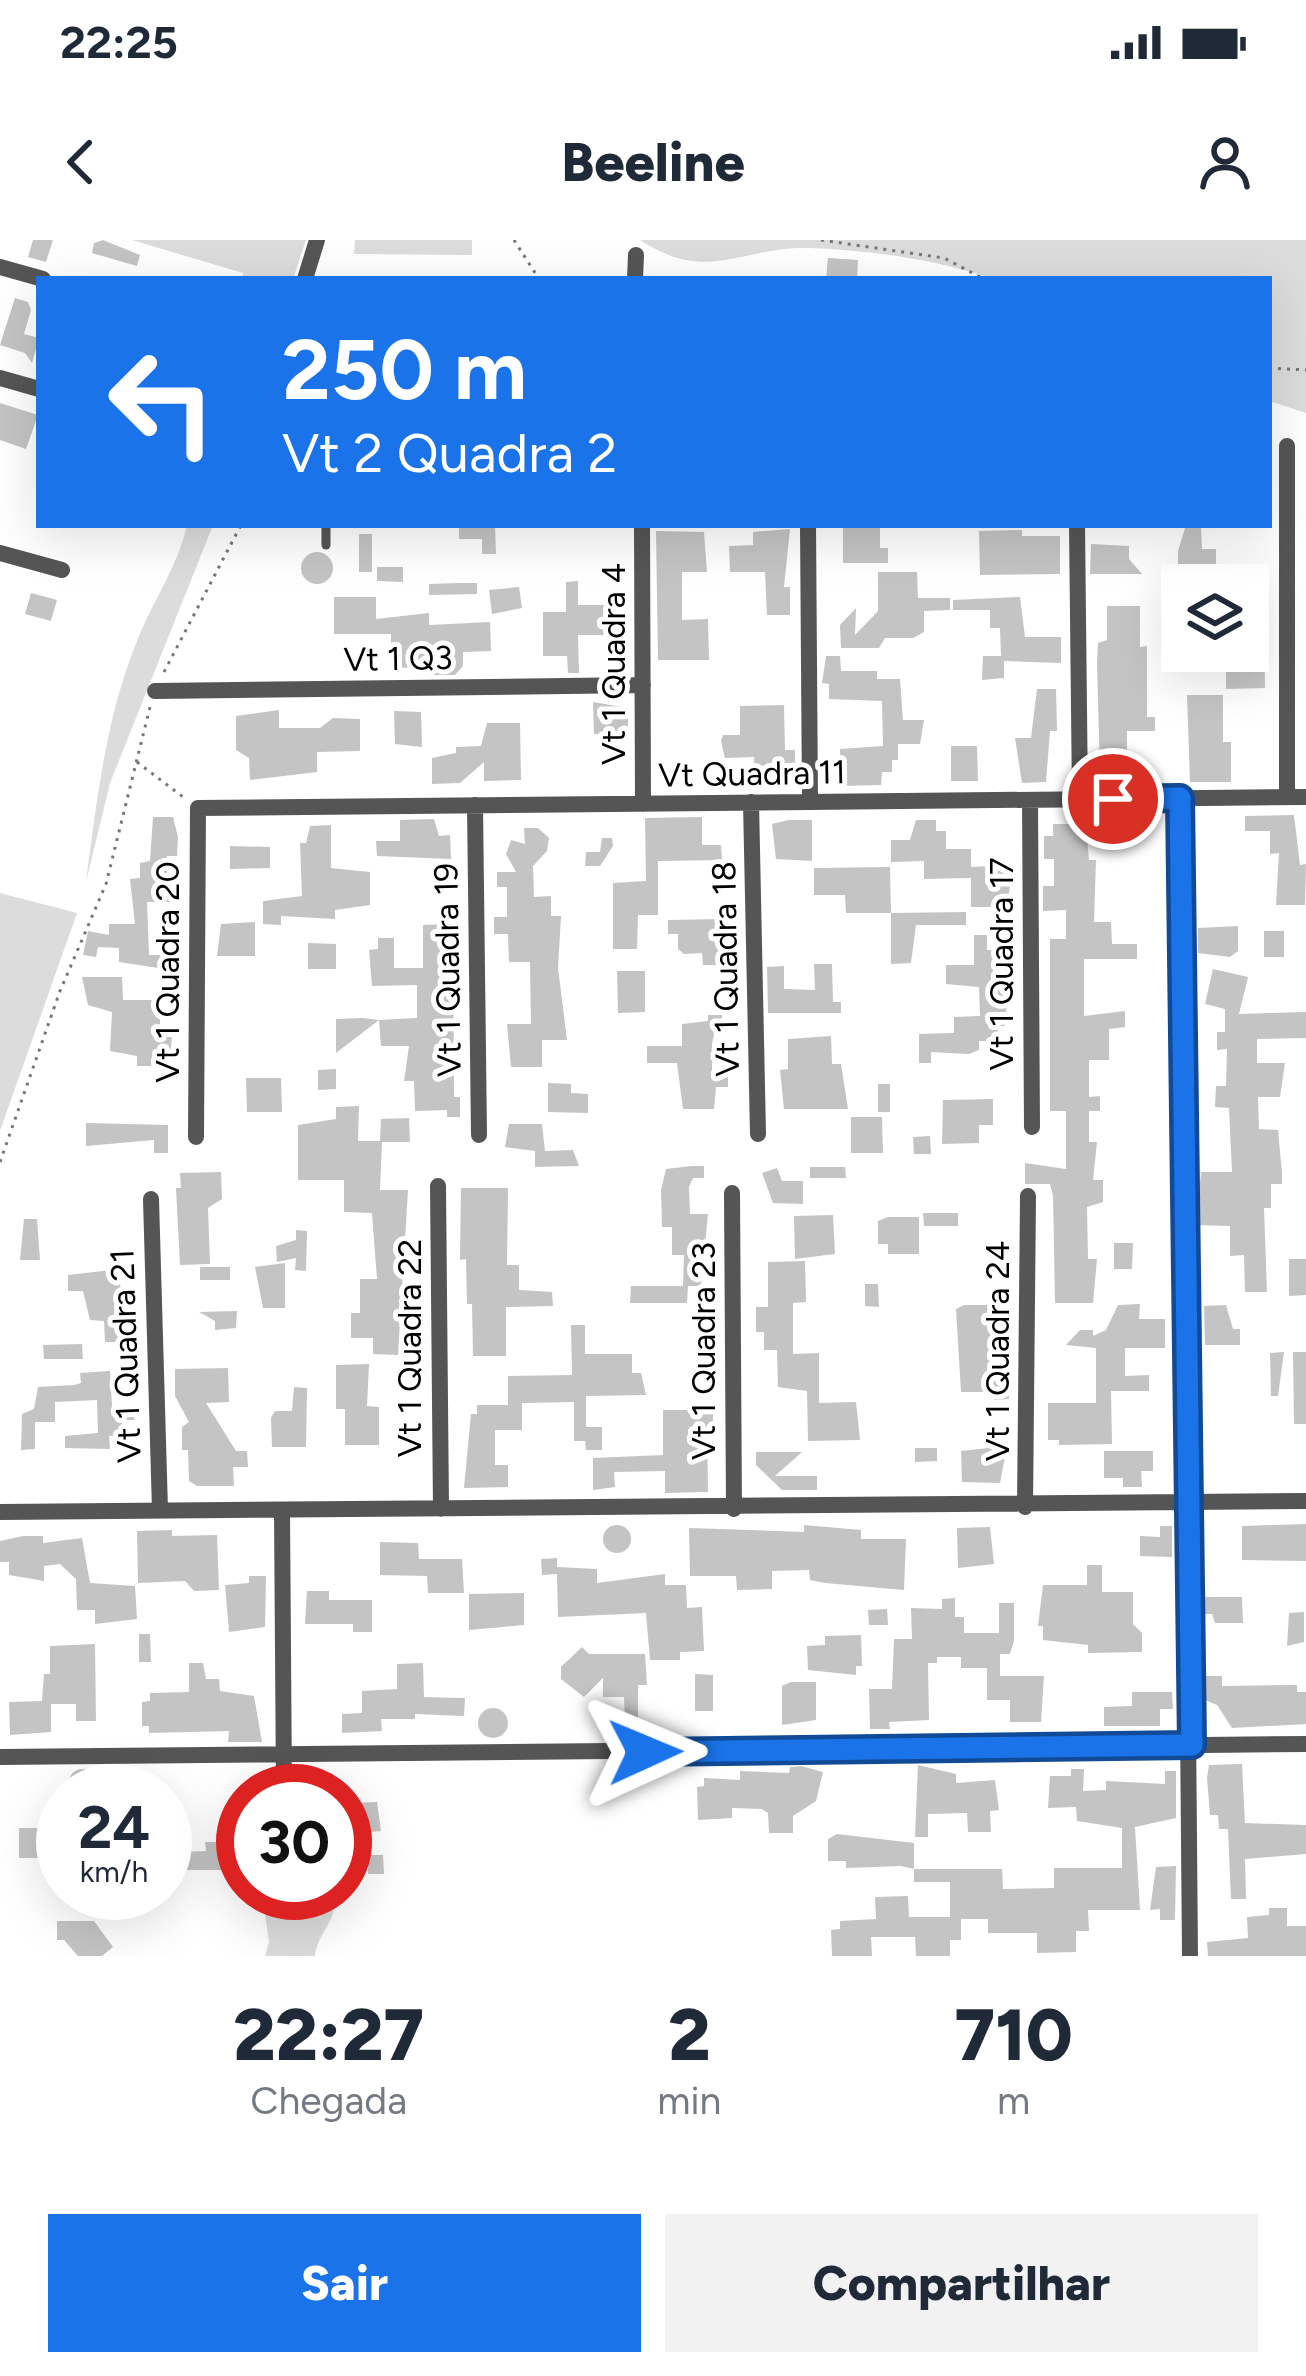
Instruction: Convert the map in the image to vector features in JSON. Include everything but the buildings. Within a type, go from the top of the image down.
[{"type":"street","points":[[306,276],[317,240]]},
{"type":"street","points":[[635,276],[636,255]]},
{"type":"street","points":[[0,267],[36,277]]},
{"type":"street","points":[[0,378],[36,388]]},
{"type":"street","points":[[1287,446],[1296,797]]},
{"type":"street","name":"Vt 1 Quadra 4","points":[[642,528],[643,804]]},
{"type":"street","points":[[808,528],[810,802]]},
{"type":"street","points":[[1077,528],[1080,799]]},
{"type":"street","points":[[0,553],[62,570]]},
{"type":"street","name":"Vt 1 Q3","points":[[154,691],[643,685]]},
{"type":"street","name":"Vt Quadra 11","points":[[198,808],[1296,797]]},
{"type":"street","points":[[1180,798],[1192,1745],[1190,1956]]},
{"type":"street","name":"Vt 1 Quadra 17","points":[[1030,800],[1032,1127]]},
{"type":"street","name":"Vt 1 Quadra 18","points":[[751,802],[758,1134]]},
{"type":"street","name":"Vt 1 Quadra 19","points":[[475,806],[479,1135]]},
{"type":"street","name":"Vt 1 Quadra 20","points":[[196,1137],[198,808]]},
{"type":"street","name":"Vt 1 Quadra 22","points":[[438,1186],[440,1509]]},
{"type":"street","name":"Vt 1 Quadra 23","points":[[733,1193],[734,1509]]},
{"type":"street","name":"Vt 1 Quadra 24","points":[[1025,1507],[1028,1196]]},
{"type":"street","name":"Vt 1 Quadra 21","points":[[151,1199],[160,1510]]},
{"type":"street","points":[[0,1512],[1025,1507],[1306,1501]]},
{"type":"street","points":[[282,1511],[283,1764]]},
{"type":"street","points":[[0,1757],[1306,1744]]},
{"type":"lane","points":[[326,528],[326,545]]},
{"type":"path","points":[[514,240],[537,276]]},
{"type":"path","points":[[821,240],[944,258],[978,276]]},
{"type":"path","points":[[1272,368],[1306,370]]},
{"type":"path","points":[[0,1162],[60,991],[106,884],[154,691],[239,528]]},
{"type":"path","points":[[136,761],[198,808]]},
{"type":"shaded area","points":[[132,240],[306,240],[294,276],[243,273]]},
{"type":"shaded area","points":[[355,240],[472,240],[472,255],[354,254]]},
{"type":"shaded area","points":[[640,240],[1306,240],[1306,413],[1272,402],[1272,276],[984,276],[856,251],[785,249],[706,262],[664,253]]},
{"type":"shaded area","points":[[186,528],[212,528],[110,783],[86,882],[118,696],[139,636]]},
{"type":"shaded area","points":[[0,893],[77,913],[0,1131]]},
{"type":"shaded area","points":[[266,1920],[330,1920],[315,1956],[265,1956],[269,1942]]},
{"type":"route","points":[[645,1752],[1192,1745],[1180,798],[1113,799]]}]
